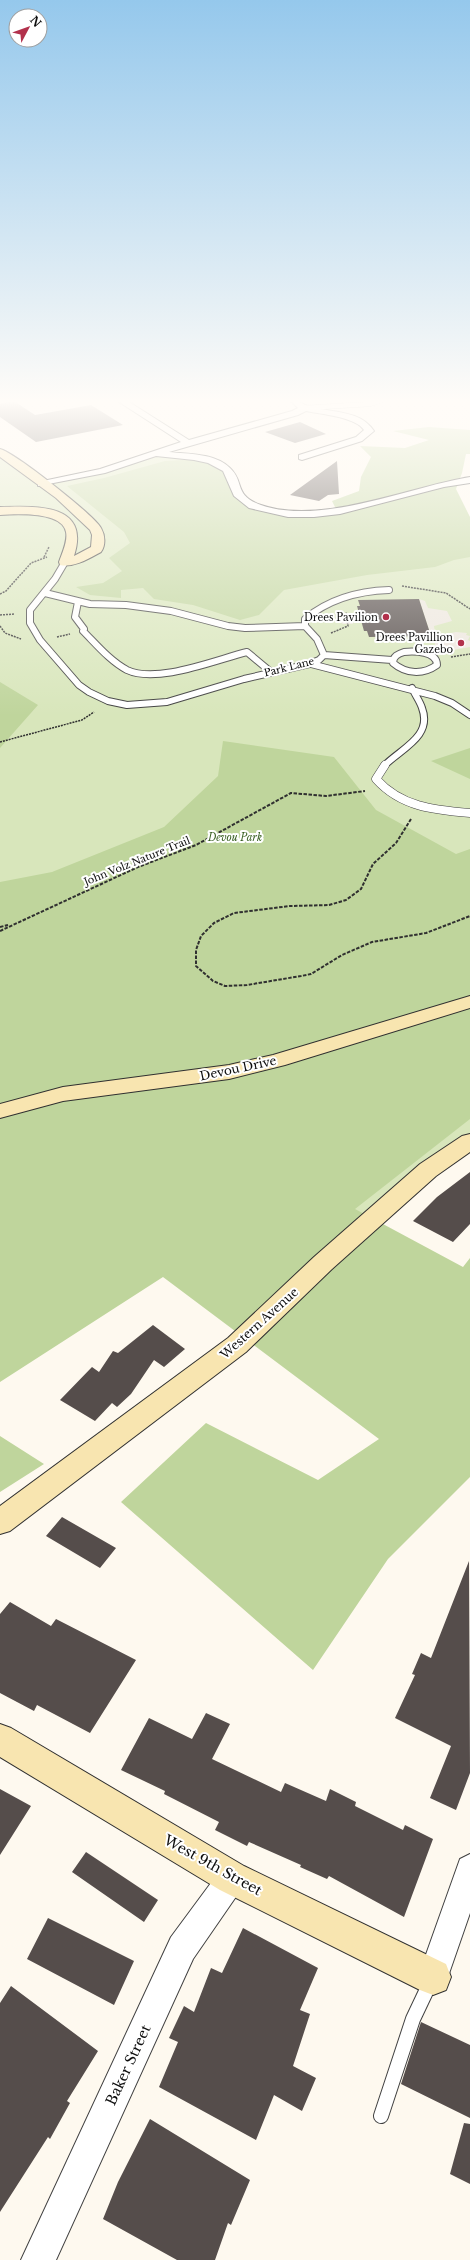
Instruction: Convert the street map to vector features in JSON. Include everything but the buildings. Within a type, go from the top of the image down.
[{"type":"street","points":[[65,562],[82,557],[97,549],[98,535],[92,523],[72,505]]},
{"type":"street","points":[[254,505],[263,509],[297,514],[338,511],[364,505]]},
{"type":"street","points":[[0,511],[37,512],[57,516],[68,523],[73,533],[65,562]]},
{"type":"street","name":"Devou Drive","points":[[0,1111],[63,1094],[109,1086],[187,1079],[278,1060],[470,1002]]},
{"type":"street","name":"Western Avenue","points":[[0,1522],[237,1345],[323,1263],[428,1170],[470,1141]]},
{"type":"street","name":"West 9th Street","points":[[0,1739],[232,1878],[433,1977]]},
{"type":"street","points":[[433,1977],[470,1869]]},
{"type":"street","name":"Baker Street","points":[[38,2260],[182,1948],[232,1878]]},
{"type":"lane","name":"Park Lane","points":[[65,562],[45,593],[30,610],[28,615],[32,630],[79,684],[99,697],[123,704],[150,705],[167,703],[271,672],[309,664],[319,660],[324,654],[317,639],[306,626]]},
{"type":"lane","points":[[45,593],[78,602],[170,611],[245,628],[306,626],[305,619],[323,605],[352,594],[389,590]]},
{"type":"lane","points":[[78,602],[75,618],[84,629],[83,631],[126,671],[136,675],[161,675],[247,652],[271,672]]},
{"type":"lane","points":[[324,654],[392,660],[394,657],[404,652],[418,652],[431,655],[437,662],[437,665],[429,670],[415,671],[401,669],[393,663],[392,660]]},
{"type":"lane","points":[[309,664],[412,688],[452,703],[470,715]]},
{"type":"lane","points":[[412,688],[423,710],[424,730],[415,742],[380,768],[376,779],[383,789],[416,807],[470,813]]},
{"type":"lane","points":[[381,2116],[413,2019],[433,1977]]},
{"type":"path","points":[[0,594],[6,591],[31,563],[44,557]]},
{"type":"path","points":[[401,586],[446,593],[470,609]]},
{"type":"path","points":[[327,634],[348,626],[348,618],[343,608]]},
{"type":"path","points":[[0,615],[16,614]]},
{"type":"path","points":[[0,631],[4,630]]},
{"type":"path","points":[[437,662],[470,654]]},
{"type":"path","points":[[0,742],[82,720],[97,710]]},
{"type":"path","name":"John Volz Nature Trail","points":[[0,931],[138,867],[196,845],[291,793],[326,796],[350,795],[373,788],[376,779]]},
{"type":"path","points":[[416,807],[407,827],[396,843],[372,864],[361,889],[346,900],[329,905],[290,906],[234,913],[214,923],[201,936],[196,950],[196,966],[213,981],[225,986],[247,985],[301,976],[311,974],[342,955],[372,942],[426,933],[470,916]]},
{"type":"path","name":"John Volz Nature Trail","points":[[0,927],[11,925]]},
{"type":"green space","name":"Devou Park","points":[[0,505],[256,505],[263,509],[470,532],[470,1141],[323,1263],[0,1175]]},
{"type":"green space","points":[[91,505],[262,505],[279,512],[337,511],[334,505],[464,505],[470,517],[470,557],[454,560],[435,567],[367,575],[284,590],[259,615],[240,620],[193,605],[154,599],[143,588],[121,590],[121,598],[90,595],[76,587],[103,583],[122,571],[109,558],[130,543],[124,532]]},
{"type":"green space","points":[[0,682],[38,705],[0,748]]},
{"type":"green space","points":[[223,741],[334,757],[376,810],[456,854],[470,849],[470,1119],[355,1209],[463,1267],[470,1258],[470,1477],[388,1559],[313,1670],[121,1502],[206,1423],[318,1480],[379,1439],[163,1277],[0,1382],[0,882],[52,872],[164,827],[218,776]]},
{"type":"green space","points":[[470,748],[470,779],[431,761]]},
{"type":"green space","points":[[0,1436],[44,1464],[0,1492]]},
{"type":"shaded area","points":[[419,599],[425,601],[428,608],[447,611],[452,621],[434,626],[435,633],[441,635],[456,632],[467,633],[466,635],[470,636],[468,640],[470,641],[470,647],[448,651],[442,648],[438,649],[435,645],[435,640],[438,637],[431,636]]},
{"type":"shaded area","points":[[341,613],[351,613],[353,624],[343,624],[336,620],[336,616]]},
{"type":"place","name":"Drees Pavilion","points":[[386,617]]},
{"type":"place","name":"Drees Pavillion Gazebo","points":[[461,643]]}]
